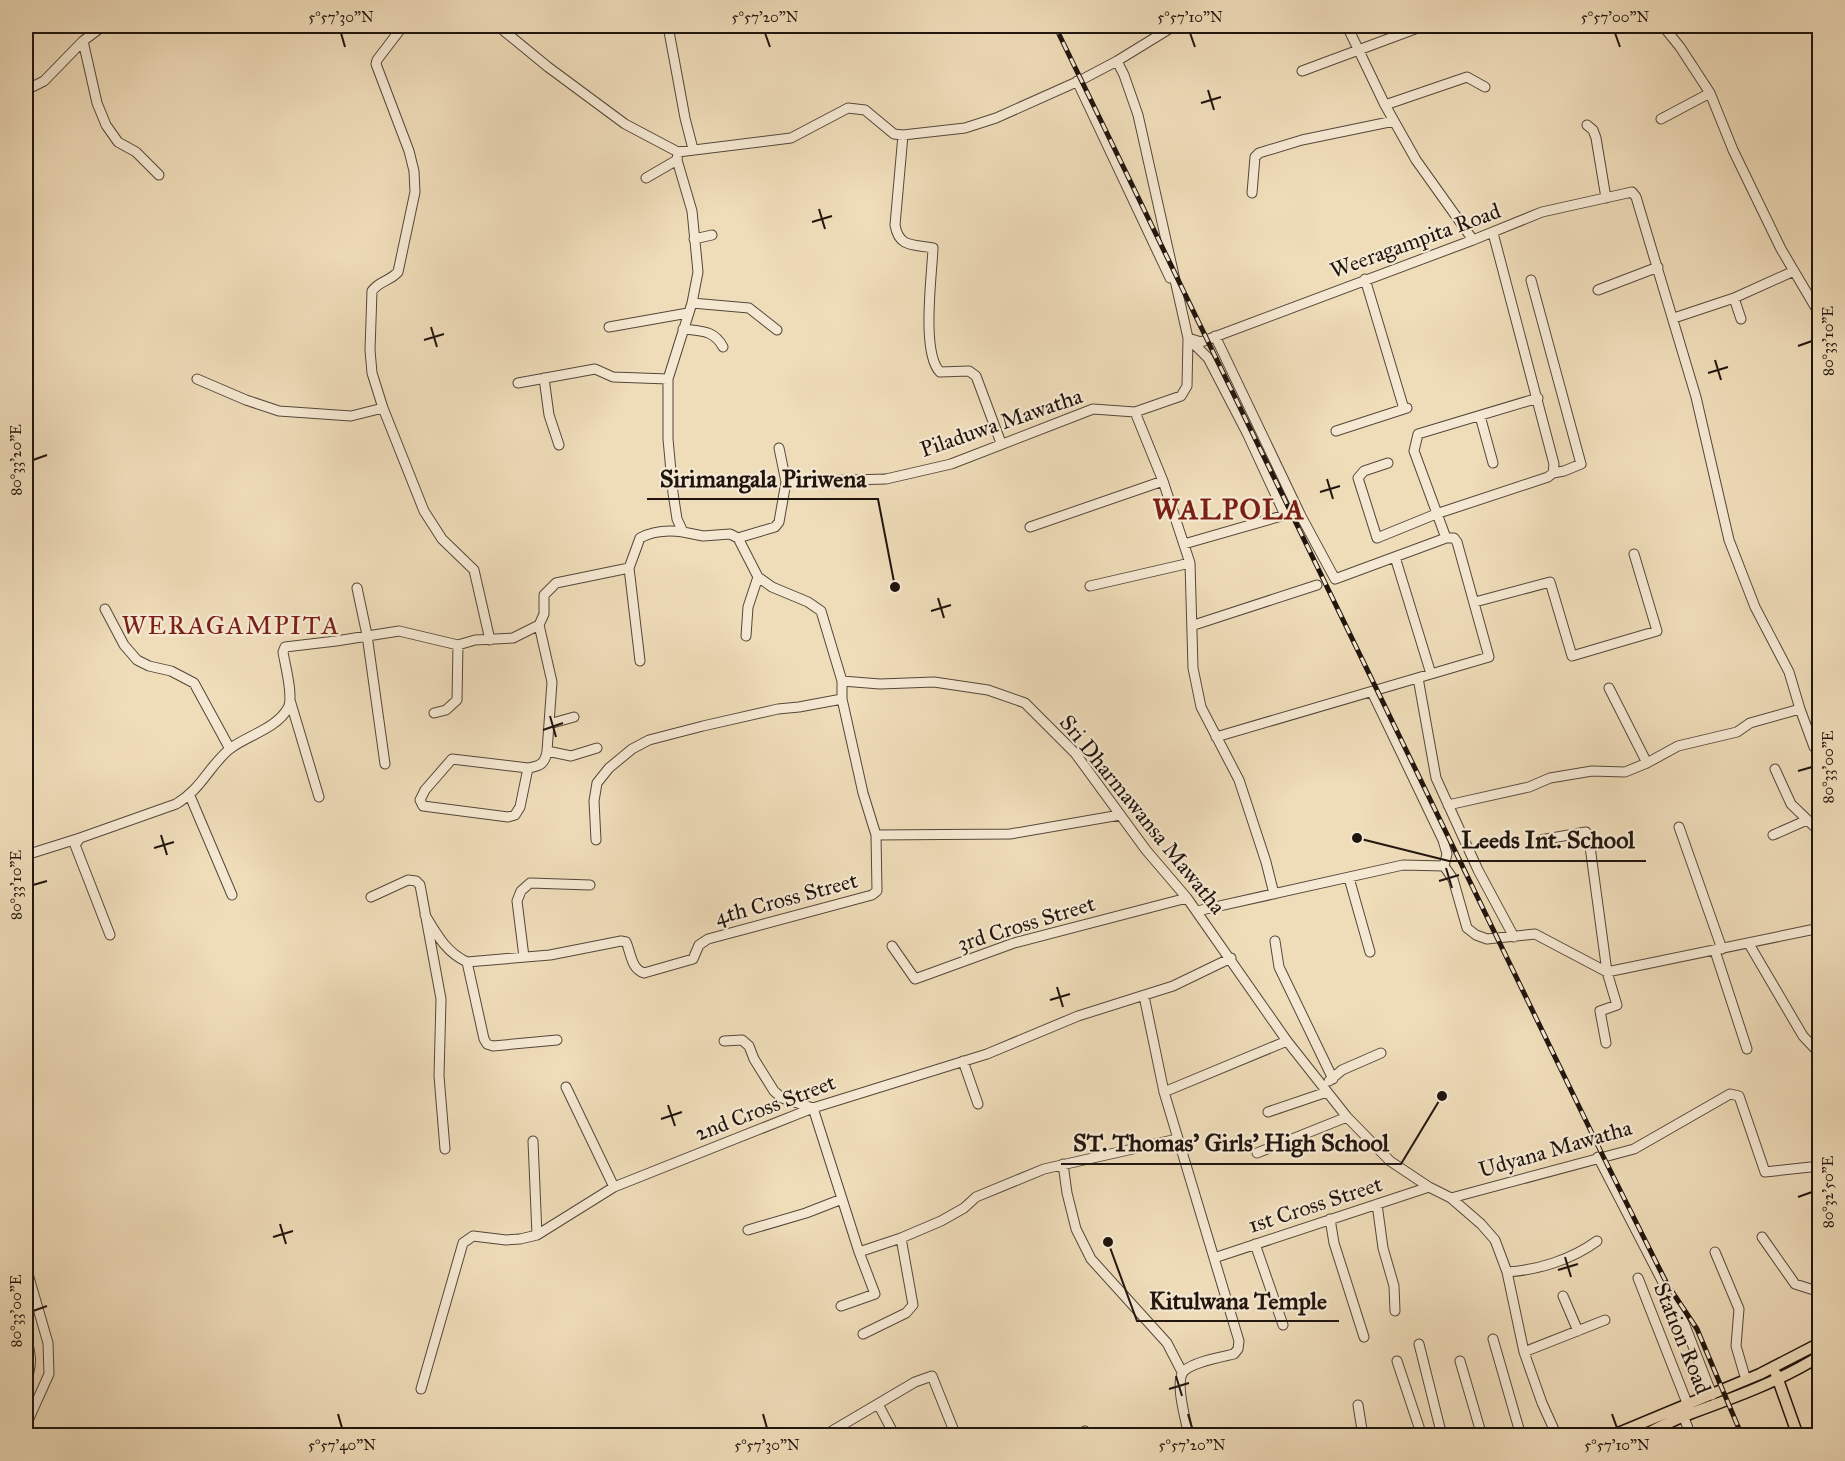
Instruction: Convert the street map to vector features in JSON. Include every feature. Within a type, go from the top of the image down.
[{"type":"main road","points":[[1611,1436],[1685,1410],[1716,1406],[1775,1373],[1820,1343]]},
{"type":"main road","points":[[1641,1436],[1712,1395],[1746,1380],[1775,1373],[1820,1356]]},
{"type":"main road","points":[[1775,1373],[1798,1436]]},
{"type":"street","points":[[26,90],[44,81],[83,41],[103,26]]},
{"type":"street","points":[[403,26],[376,64],[409,151],[416,192],[398,272],[390,280],[377,284],[372,291],[370,350],[372,373],[383,408],[424,511],[442,539],[474,570],[490,640]]},
{"type":"street","points":[[498,26],[548,67],[625,124],[678,156],[692,211],[698,272],[692,303],[668,379],[668,439],[673,493],[677,519],[683,532]]},
{"type":"street","points":[[668,26],[693,150]]},
{"type":"street","points":[[646,178],[678,156],[693,150],[791,138],[848,108],[865,110],[894,134],[965,128],[996,118],[1077,81],[1117,61],[1174,26]]},
{"type":"street","points":[[1347,26],[1385,105],[1416,160],[1473,240]]},
{"type":"street","points":[[1302,71],[1423,26]]},
{"type":"street","points":[[1663,26],[1680,47],[1710,93],[1733,150],[1794,271],[1820,315]]},
{"type":"street","points":[[83,41],[97,103],[106,125],[118,142],[136,152],[159,175]]},
{"type":"street","points":[[1117,61],[1138,115],[1188,338]]},
{"type":"street","points":[[1385,105],[1467,77],[1485,87]]},
{"type":"street","points":[[1077,81],[1176,292],[1188,338],[1208,358],[1247,433],[1285,515],[1184,544]]},
{"type":"street","points":[[1660,119],[1710,93]]},
{"type":"street","points":[[1252,193],[1255,157],[1258,153],[1302,140],[1394,121]]},
{"type":"street","points":[[1587,125],[1593,130],[1596,138],[1606,198]]},
{"type":"street","points":[[903,135],[895,225],[897,236],[902,242],[933,248],[929,339],[936,368],[940,372],[969,371],[976,376],[1001,443]]},
{"type":"street","name":"Weeragampita Road","points":[[1188,338],[1201,342],[1493,233],[1542,212],[1632,192],[1636,197],[1658,267]]},
{"type":"street","points":[[1388,463],[1364,471],[1358,478],[1377,538],[1436,514],[1548,477],[1552,473],[1554,464],[1538,398],[1493,233]]},
{"type":"street","points":[[694,239],[712,235]]},
{"type":"street","points":[[1598,290],[1658,267],[1696,397],[1729,540],[1755,607],[1789,672],[1814,747],[1820,750]]},
{"type":"street","points":[[1674,318],[1734,298],[1794,271]]},
{"type":"street","points":[[1336,431],[1405,409],[1365,279]]},
{"type":"street","points":[[1531,280],[1581,464],[1552,473]]},
{"type":"street","points":[[1734,298],[1742,319]]},
{"type":"street","points":[[692,303],[749,308],[777,330]]},
{"type":"street","points":[[609,327],[688,314]]},
{"type":"street","points":[[683,328],[710,333],[717,337],[723,347]]},
{"type":"street","points":[[1215,336],[1306,526],[1335,579],[1446,538],[1454,538],[1475,602],[1489,657],[1216,737]]},
{"type":"street","name":"Piladuwa Mawatha","points":[[786,482],[886,479],[951,464],[1093,409],[1135,412],[1181,396],[1187,386],[1188,338]]},
{"type":"street","points":[[518,383],[595,369],[613,377],[668,379]]},
{"type":"street","points":[[544,378],[549,415],[559,445]]},
{"type":"street","points":[[197,379],[279,411],[351,417],[383,408]]},
{"type":"street","points":[[1446,538],[1414,451],[1419,434],[1538,398]]},
{"type":"street","points":[[1135,412],[1163,481],[1190,563],[1194,625],[1193,668],[1201,707],[1239,780],[1274,894]]},
{"type":"street","points":[[1480,416],[1493,464]]},
{"type":"street","points":[[738,538],[775,527],[779,522],[786,482],[779,448]]},
{"type":"street","points":[[1030,527],[1163,481]]},
{"type":"street","points":[[640,661],[629,568],[640,538],[665,531],[703,536],[730,534],[738,538],[758,577],[772,587],[808,602],[820,611],[842,681],[842,699],[863,794],[876,835],[1010,834],[1120,815]]},
{"type":"street","points":[[1475,602],[1550,582],[1572,656],[1657,631],[1634,554]]},
{"type":"street","points":[[1395,557],[1431,674]]},
{"type":"street","points":[[1090,586],[1190,563]]},
{"type":"street","points":[[528,768],[520,807],[515,815],[508,817],[423,806],[420,800],[425,790],[452,759],[528,768],[541,765],[546,759],[552,682],[539,625],[544,614],[544,595],[556,583],[629,568]]},
{"type":"street","points":[[746,636],[748,607],[758,577]]},
{"type":"street","points":[[1194,625],[1317,585]]},
{"type":"street","points":[[357,588],[367,635],[385,764]]},
{"type":"street","points":[[105,609],[124,645],[137,660],[149,666],[171,671],[194,683],[230,749]]},
{"type":"street","points":[[319,797],[290,700],[283,652],[285,647],[399,630],[458,645],[475,640],[513,638],[539,625]]},
{"type":"street","points":[[434,713],[446,710],[457,700],[458,645]]},
{"type":"street","points":[[1418,678],[1436,778],[1478,870],[1514,937]]},
{"type":"street","name":"Sri Dharmawansa Mawatha","points":[[842,681],[880,684],[934,681],[988,690],[1025,703],[1075,753],[1146,850],[1187,897],[1287,1041],[1347,1117],[1390,1161],[1451,1198],[1481,1224],[1495,1240],[1507,1272],[1524,1352],[1542,1403],[1557,1436]]},
{"type":"street","points":[[1610,688],[1647,763]]},
{"type":"street","points":[[1372,692],[1443,840],[1447,854],[1444,866],[1453,879],[1467,928],[1476,935],[1486,939],[1534,934],[1607,972],[1820,928]]},
{"type":"street","points":[[596,840],[594,801],[597,783],[609,768],[632,749],[649,740],[703,726],[778,709],[842,699]]},
{"type":"street","points":[[26,855],[176,804],[190,796],[230,749],[271,725],[287,709],[290,700]]},
{"type":"street","points":[[1448,805],[1529,787],[1550,778],[1592,771],[1625,772],[1678,746],[1737,732],[1750,723],[1800,709]]},
{"type":"street","points":[[549,724],[574,717]]},
{"type":"street","points":[[547,751],[571,756],[597,748]]},
{"type":"street","points":[[1775,769],[1791,804],[1820,832]]},
{"type":"street","points":[[190,796],[232,895]]},
{"type":"street","points":[[1773,835],[1807,820]]},
{"type":"street","points":[[1679,826],[1747,1049]]},
{"type":"street","points":[[1540,840],[1586,832],[1589,839],[1607,972],[1617,1005],[1600,1011],[1606,1043]]},
{"type":"street","name":"4th Cross Street","points":[[467,962],[550,955],[621,941],[626,942],[640,973],[693,959],[699,945],[708,939],[872,895],[877,891],[876,835]]},
{"type":"street","points":[[80,838],[75,845],[110,935]]},
{"type":"street","points":[[1197,911],[1403,865],[1444,866]]},
{"type":"street","points":[[1349,878],[1370,952]]},
{"type":"street","points":[[371,897],[408,880],[416,881],[420,885],[441,999],[439,1076],[445,1149]]},
{"type":"street","points":[[524,957],[517,901],[521,891],[530,884],[590,885]]},
{"type":"street","name":"3rd Cross Street","points":[[892,946],[915,979],[1014,943],[1187,897]]},
{"type":"street","points":[[425,915],[442,944],[455,956],[467,962],[487,1044],[493,1046],[557,1040]]},
{"type":"street","points":[[1275,941],[1279,967],[1333,1079]]},
{"type":"street","points":[[1749,944],[1803,1036],[1819,1053]]},
{"type":"street","name":"2nd Cross Street","points":[[421,1389],[463,1243],[473,1236],[506,1240],[537,1235],[614,1187],[813,1108],[987,1054],[1078,1016],[1173,986],[1231,958]]},
{"type":"street","points":[[1144,996],[1164,1092],[1239,1341],[1238,1349],[1234,1354],[1191,1366],[1182,1372],[1179,1382],[1189,1436]]},
{"type":"street","points":[[724,1041],[742,1040],[749,1046],[754,1059],[774,1091],[782,1098],[813,1108],[875,1294],[841,1306]]},
{"type":"street","points":[[1164,1092],[1287,1041]]},
{"type":"street","points":[[1268,1112],[1325,1089],[1342,1070],[1381,1053]]},
{"type":"street","points":[[963,1061],[978,1104]]},
{"type":"street","points":[[566,1087],[614,1187]]},
{"type":"street","name":"Udyana Mawatha","points":[[1451,1198],[1634,1149],[1730,1094],[1739,1096],[1765,1172],[1820,1166]]},
{"type":"street","points":[[1257,1153],[1347,1117]]},
{"type":"street","points":[[860,1252],[941,1221],[964,1208],[976,1197],[1044,1169],[1177,1139]]},
{"type":"street","points":[[533,1141],[537,1235]]},
{"type":"street","points":[[1598,1157],[1684,1323],[1712,1395]]},
{"type":"street","points":[[1063,1164],[1076,1229],[1091,1260],[1167,1343],[1182,1372]]},
{"type":"street","name":"1st Cross Street","points":[[1214,1258],[1429,1186]]},
{"type":"street","points":[[748,1230],[842,1200]]},
{"type":"street","points":[[1377,1204],[1383,1248],[1394,1286],[1395,1311]]},
{"type":"street","points":[[1330,1219],[1334,1242],[1364,1336]]},
{"type":"street","points":[[1762,1237],[1795,1284],[1820,1292]]},
{"type":"street","points":[[863,1334],[906,1313],[913,1305],[901,1238]]},
{"type":"street","points":[[1507,1272],[1533,1270],[1584,1250],[1597,1241]]},
{"type":"street","points":[[1255,1244],[1283,1325]]},
{"type":"street","points":[[1715,1252],[1739,1309],[1736,1346],[1746,1380]]},
{"type":"street","points":[[26,1267],[48,1343],[49,1374],[26,1425]]},
{"type":"street","name":"Station Road","points":[[1638,1278],[1674,1365],[1691,1436]]},
{"type":"street","points":[[1563,1296],[1578,1331]]},
{"type":"street","points":[[1524,1352],[1605,1320]]},
{"type":"street","points":[[26,1336],[32,1357],[26,1382]]},
{"type":"street","points":[[1493,1339],[1521,1436]]},
{"type":"street","points":[[1419,1344],[1442,1436]]},
{"type":"street","points":[[1397,1361],[1422,1436]]},
{"type":"street","points":[[1460,1361],[1482,1436]]},
{"type":"street","points":[[835,1436],[832,1431],[915,1382],[932,1376],[956,1436]]},
{"type":"street","points":[[879,1404],[895,1436]]},
{"type":"street","points":[[1358,1405],[1363,1436]]},
{"type":"railway","points":[[1055,26],[1603,1156],[1667,1284],[1697,1329],[1742,1436]]},
{"type":"place","name":"Sirimangala Piriwena","points":[[895,587]]},
{"type":"place","name":"Leeds Int. School","points":[[1357,838]]},
{"type":"place","name":"ST. Thomas' Girls' High School","points":[[1442,1096]]},
{"type":"place","name":"Kitulwana Temple","points":[[1108,1242]]},
{"type":"district","name":"WALPOLA","points":[[1229,509]]},
{"type":"district","name":"WERAGAMPITA","points":[[231,625]]}]
